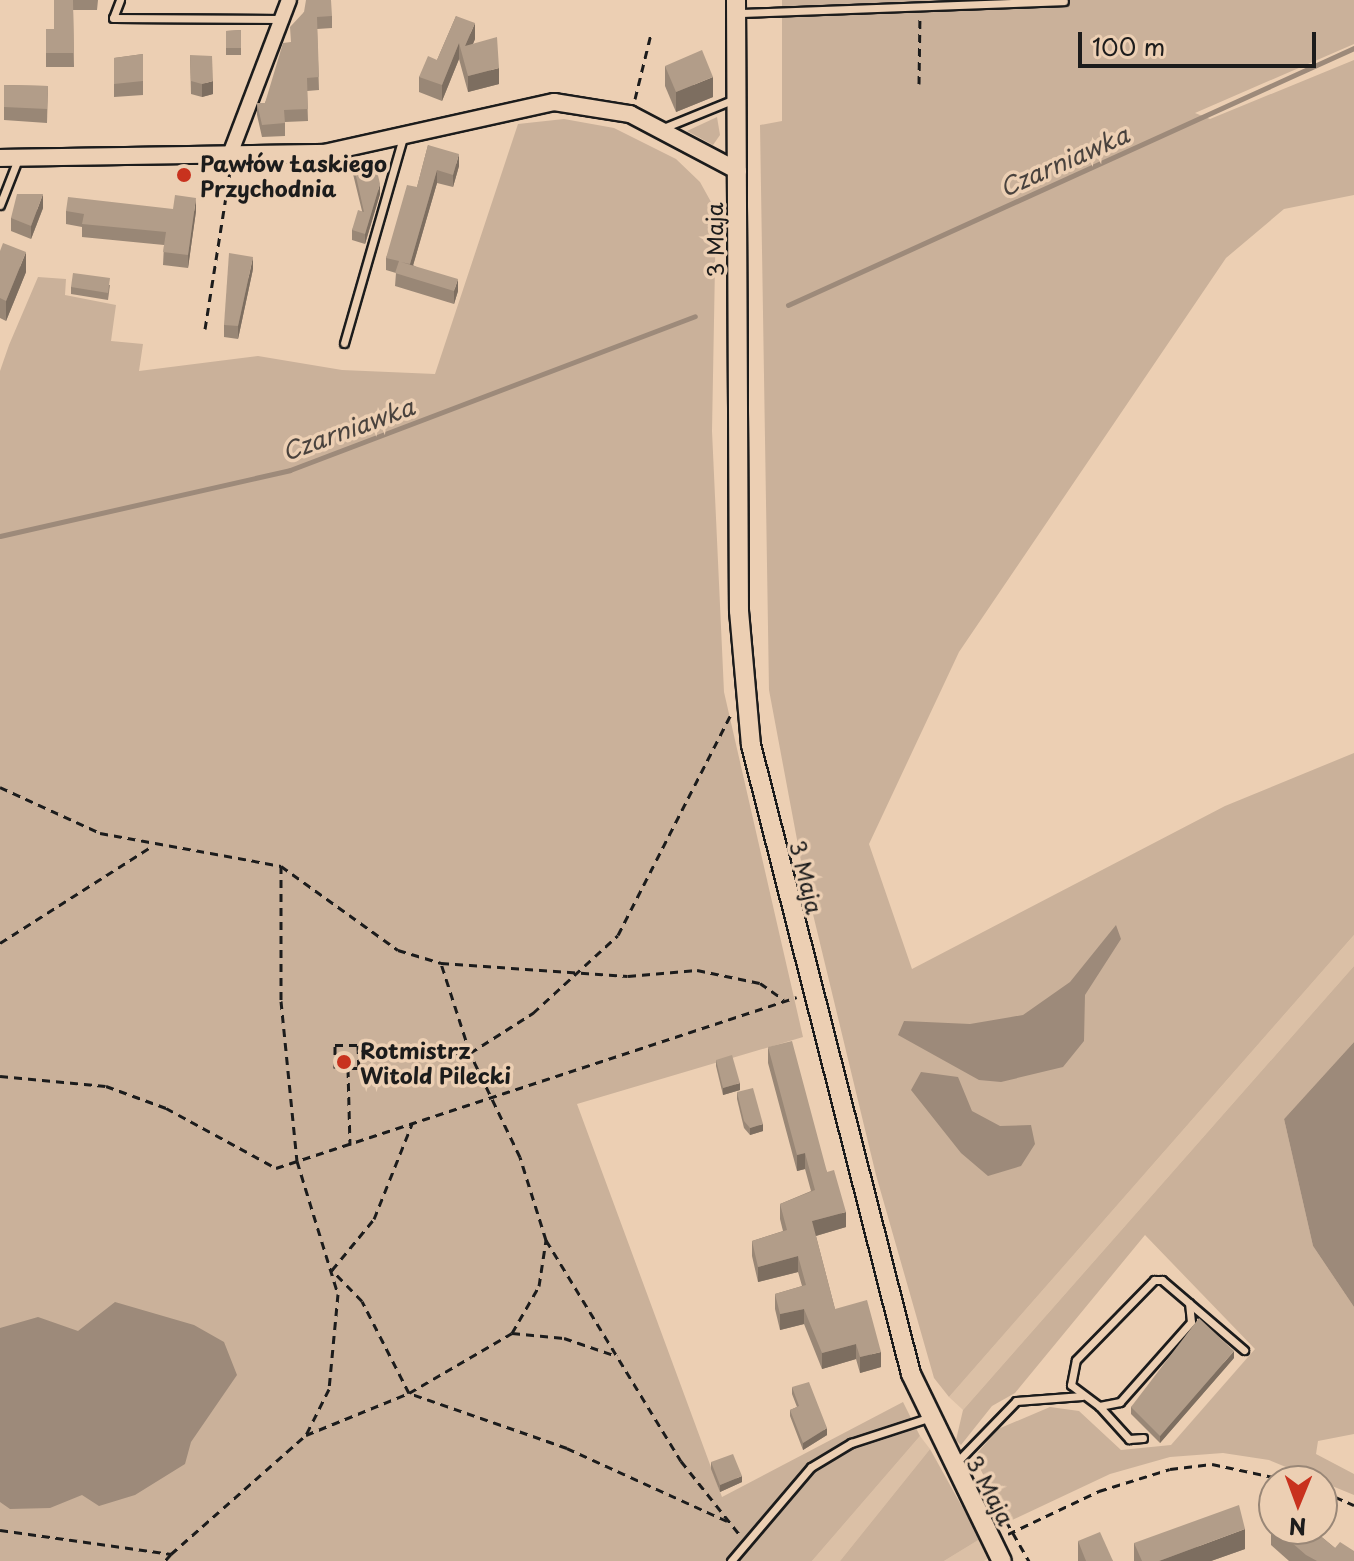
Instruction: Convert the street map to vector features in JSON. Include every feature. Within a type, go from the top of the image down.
[{"type":"main road","name":"3 Maja","points":[[736,6],[744,693],[812,993],[928,1418],[1002,1561]]},
{"type":"street","points":[[229,157],[289,0]]},
{"type":"street","points":[[0,158],[229,157],[324,153],[537,102],[630,114],[738,171]]},
{"type":"lane","points":[[120,0],[113,18],[281,19]]},
{"type":"lane","points":[[736,6],[920,6],[1064,1]]},
{"type":"lane","points":[[659,130],[737,98]]},
{"type":"lane","points":[[344,343],[404,135]]},
{"type":"lane","points":[[0,205],[18,159]]},
{"type":"lane","points":[[1143,1438],[1129,1439],[1099,1406],[1071,1385],[1076,1360],[1143,1285],[1162,1280],[1244,1350]]},
{"type":"lane","points":[[1099,1406],[1120,1402],[1191,1322],[1189,1303]]},
{"type":"lane","points":[[951,1467],[1016,1401],[1082,1396]]},
{"type":"lane","points":[[731,1561],[745,1540],[811,1467],[865,1437],[928,1418]]},
{"type":"path","points":[[919,84],[920,6]]},
{"type":"path","points":[[630,114],[651,34]]},
{"type":"path","points":[[205,329],[229,157]]},
{"type":"path","points":[[358,1056],[470,1053],[533,1013],[618,935],[744,693]]},
{"type":"path","points":[[0,787],[100,833],[152,846],[281,866],[398,950],[441,963],[722,974],[760,983],[785,1000]]},
{"type":"path","points":[[0,943],[152,846]]},
{"type":"path","points":[[281,866],[281,1001],[297,1161],[332,1270],[339,1339],[329,1389],[306,1435]]},
{"type":"path","points":[[441,963],[470,1053],[520,1157],[546,1240],[617,1356],[727,1521],[745,1540]]},
{"type":"path","points":[[0,1076],[106,1086],[166,1108],[276,1168],[812,993]]},
{"type":"path","points":[[335,1045],[358,1045],[359,1068],[348,1068],[335,1068],[335,1045]]},
{"type":"path","points":[[348,1068],[350,1145]]},
{"type":"path","points":[[332,1270],[374,1219],[412,1124]]},
{"type":"path","points":[[165,1561],[306,1435],[409,1393],[512,1333],[539,1286],[546,1240]]},
{"type":"path","points":[[332,1270],[362,1301],[409,1393],[596,1459],[727,1521]]},
{"type":"path","points":[[512,1333],[564,1338],[617,1356]]},
{"type":"path","points":[[991,1541],[1099,1491],[1170,1469],[1212,1464],[1258,1474]]},
{"type":"path","points":[[983,1480],[1029,1561]]},
{"type":"path","points":[[0,1530],[171,1554]]},
{"type":"shaded area","points":[[782,0],[1354,0],[1354,44],[1195,113],[1210,119],[1354,60],[1354,195],[1284,209],[1226,258],[959,652],[869,844],[912,969],[1225,806],[1354,753],[1354,935],[949,1397],[934,1378],[876,1175],[804,877],[769,690],[760,125],[782,121]]},
{"type":"shaded area","points":[[717,117],[720,135],[713,145],[687,131]]},
{"type":"shaded area","points":[[564,119],[614,128],[676,159],[700,182],[716,211],[712,431],[724,692],[803,1037],[577,1104],[722,1497],[903,1402],[920,1436],[812,1561],[0,1561],[0,371],[9,345],[38,277],[66,279],[65,295],[116,305],[111,341],[143,344],[139,371],[258,356],[342,370],[435,374],[518,124]]},
{"type":"shaded area","points":[[1116,925],[1121,939],[1085,995],[1084,1041],[1063,1067],[1001,1082],[979,1080],[898,1035],[904,1021],[970,1024],[1023,1015],[1070,982]]},
{"type":"shaded area","points":[[1354,935],[1354,966],[963,1410],[949,1397]]},
{"type":"shaded area","points":[[1354,966],[1354,1042],[1284,1119],[1313,1246],[1354,1307],[1354,1434],[1318,1441],[1316,1454],[1337,1465],[1281,1465],[1269,1460],[1223,1453],[1170,1457],[1110,1474],[1008,1522],[974,1457],[998,1429],[1050,1407],[1079,1411],[1121,1450],[1171,1445],[1255,1349],[1145,1235],[1015,1393],[992,1406],[961,1445],[956,1440],[963,1410]]},
{"type":"shaded area","points":[[1354,1042],[1354,1307],[1313,1246],[1284,1119]]},
{"type":"shaded area","points":[[921,1072],[958,1077],[972,1111],[1000,1126],[1031,1125],[1035,1144],[1021,1166],[988,1176],[961,1153],[911,1090]]},
{"type":"shaded area","points":[[115,1302],[194,1325],[224,1342],[237,1375],[191,1442],[185,1464],[135,1495],[99,1506],[82,1495],[50,1508],[10,1509],[0,1502],[0,1328],[38,1317],[78,1331]]},
{"type":"shaded area","points":[[920,1436],[930,1449],[840,1561],[812,1561]]},
{"type":"shaded area","points":[[930,1449],[980,1539],[944,1561],[840,1561]]},
{"type":"shaded area","points":[[1338,1466],[1354,1474],[1354,1495],[1338,1488]]},
{"type":"shaded area","points":[[980,1539],[989,1558],[984,1561],[944,1561]]},
{"type":"building","points":[[54,0],[73,0],[74,53],[46,53],[46,29],[54,29]]},
{"type":"building","points":[[306,0],[331,0],[332,16],[317,17],[319,77],[307,78],[308,109],[284,110],[285,123],[262,125],[257,103],[265,103],[283,43],[291,42],[290,27],[304,12]]},
{"type":"building","points":[[456,16],[475,23],[465,46],[497,37],[499,68],[468,76],[459,43],[442,85],[419,77],[428,56],[437,60]]},
{"type":"building","points":[[241,30],[241,48],[226,48],[226,31]]},
{"type":"building","points":[[702,50],[713,77],[676,92],[665,66]]},
{"type":"building","points":[[143,54],[143,81],[114,84],[114,58]]},
{"type":"building","points":[[190,55],[212,56],[213,81],[202,84],[191,81]]},
{"type":"building","points":[[4,85],[48,86],[47,109],[4,107]]},
{"type":"building","points":[[428,145],[459,154],[453,175],[437,170],[410,264],[401,262],[458,279],[454,291],[395,273],[399,261],[386,258],[407,185],[417,187]]},
{"type":"building","points":[[374,158],[380,184],[365,234],[352,230],[358,210],[364,212],[353,163]]},
{"type":"building","points":[[17,194],[43,194],[31,226],[11,218]]},
{"type":"building","points":[[175,195],[196,198],[188,255],[163,252],[166,232],[82,224],[84,214],[66,211],[68,197],[173,209]]},
{"type":"building","points":[[3,243],[26,252],[6,301],[0,298],[0,251]]},
{"type":"building","points":[[229,253],[253,257],[238,326],[224,325]]},
{"type":"building","points":[[73,273],[110,278],[108,293],[71,287]]},
{"type":"building","points":[[792,1041],[827,1172],[834,1170],[846,1212],[812,1221],[835,1309],[867,1300],[881,1352],[860,1357],[856,1344],[822,1353],[804,1309],[780,1314],[775,1294],[806,1285],[798,1256],[758,1267],[752,1241],[787,1230],[780,1204],[815,1190],[805,1153],[797,1155],[768,1047]]},
{"type":"building","points":[[732,1055],[740,1083],[723,1088],[716,1060]]},
{"type":"building","points":[[753,1088],[763,1124],[750,1128],[744,1121],[737,1092]]},
{"type":"building","points":[[1199,1318],[1234,1351],[1160,1436],[1131,1407]]},
{"type":"building","points":[[809,1382],[827,1428],[803,1443],[790,1410],[799,1406],[792,1387]]},
{"type":"building","points":[[733,1454],[742,1476],[720,1485],[711,1462]]},
{"type":"building","points":[[1239,1505],[1245,1529],[1159,1561],[1142,1561],[1134,1543]]},
{"type":"building","points":[[1100,1532],[1113,1561],[1086,1561],[1078,1541]]},
{"type":"building","points":[[1340,1542],[1354,1551],[1354,1561],[1317,1561],[1294,1545],[1331,1545],[1335,1548]]},
{"type":"waterway","name":"Czarniawka","points":[[788,305],[1354,48]]},
{"type":"waterway","name":"Czarniawka","points":[[0,536],[290,470],[695,316]]},
{"type":"place","name":"Pawłów Łaskiego Przychodnia","points":[[184,175]]},
{"type":"place","name":"Rotmistrz Witold Pilecki","points":[[344,1062]]}]
